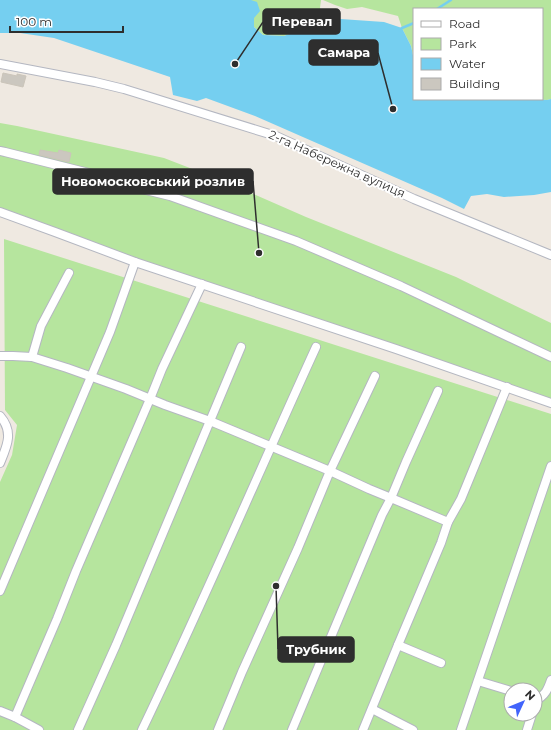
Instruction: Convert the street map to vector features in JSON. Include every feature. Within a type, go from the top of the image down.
[{"type":"street","name":"2-га Набережна вулиця","points":[[0,64],[124,89],[276,136],[414,199],[551,255]]},
{"type":"street","points":[[0,151],[101,176],[134,187],[170,196],[296,241],[401,286],[551,357]]},
{"type":"street","points":[[0,212],[135,262],[396,349],[551,403]]},
{"type":"street","points":[[0,591],[110,332],[135,262]]},
{"type":"street","points":[[32,357],[42,326],[69,273]]},
{"type":"street","points":[[15,717],[162,369],[202,284]]},
{"type":"street","points":[[78,730],[116,645],[241,347]]},
{"type":"street","points":[[142,730],[178,656],[270,446],[316,347]]},
{"type":"street","points":[[0,356],[32,357],[126,389],[210,421],[448,522]]},
{"type":"street","points":[[218,730],[330,471],[375,376]]},
{"type":"street","points":[[363,730],[398,644],[442,543],[448,522],[461,499],[507,388]]},
{"type":"street","points":[[292,730],[382,515],[392,498],[406,462],[438,391]]},
{"type":"street","points":[[0,416],[6,424],[8,435],[6,448],[0,463]]},
{"type":"street","points":[[462,730],[551,466]]},
{"type":"street","points":[[398,644],[441,663]]},
{"type":"street","points":[[543,695],[547,692],[551,680]]},
{"type":"street","points":[[478,681],[503,689]]},
{"type":"street","points":[[372,709],[414,730]]},
{"type":"street","points":[[0,711],[39,730]]},
{"type":"green space","points":[[251,0],[321,0],[320,8],[326,18],[314,28],[297,31],[284,36],[263,35],[254,27]]},
{"type":"green space","points":[[323,0],[551,0],[551,99],[543,100],[543,8],[413,8],[413,55],[411,46],[398,16],[362,7],[347,9]]},
{"type":"green space","points":[[0,123],[164,158],[456,277],[551,323],[551,399],[190,278],[0,211]]},
{"type":"green space","points":[[4,239],[551,414],[551,730],[0,730],[0,482],[12,455],[17,425],[5,410]]},
{"type":"water","points":[[0,0],[251,0],[257,2],[260,11],[254,18],[254,27],[263,35],[284,36],[297,31],[314,28],[326,18],[384,22],[402,28],[411,46],[413,55],[413,100],[551,99],[551,192],[504,197],[487,194],[471,196],[464,209],[255,116],[206,98],[197,101],[173,95],[170,77],[54,38],[20,33],[0,33]]},
{"type":"building","points":[[3,73],[26,76],[23,87],[1,82]]},
{"type":"building","points":[[40,150],[58,153],[59,150],[71,153],[69,162],[39,155]]},
{"type":"waterway","points":[[439,8],[451,0]]},
{"type":"waterway","points":[[400,30],[413,23]]},
{"type":"place","name":"Перевал","points":[[235,64]]},
{"type":"place","name":"Самара","points":[[393,109]]},
{"type":"place","name":"Новомосковський розлив","points":[[259,253]]},
{"type":"place","name":"Трубник","points":[[276,586]]}]
